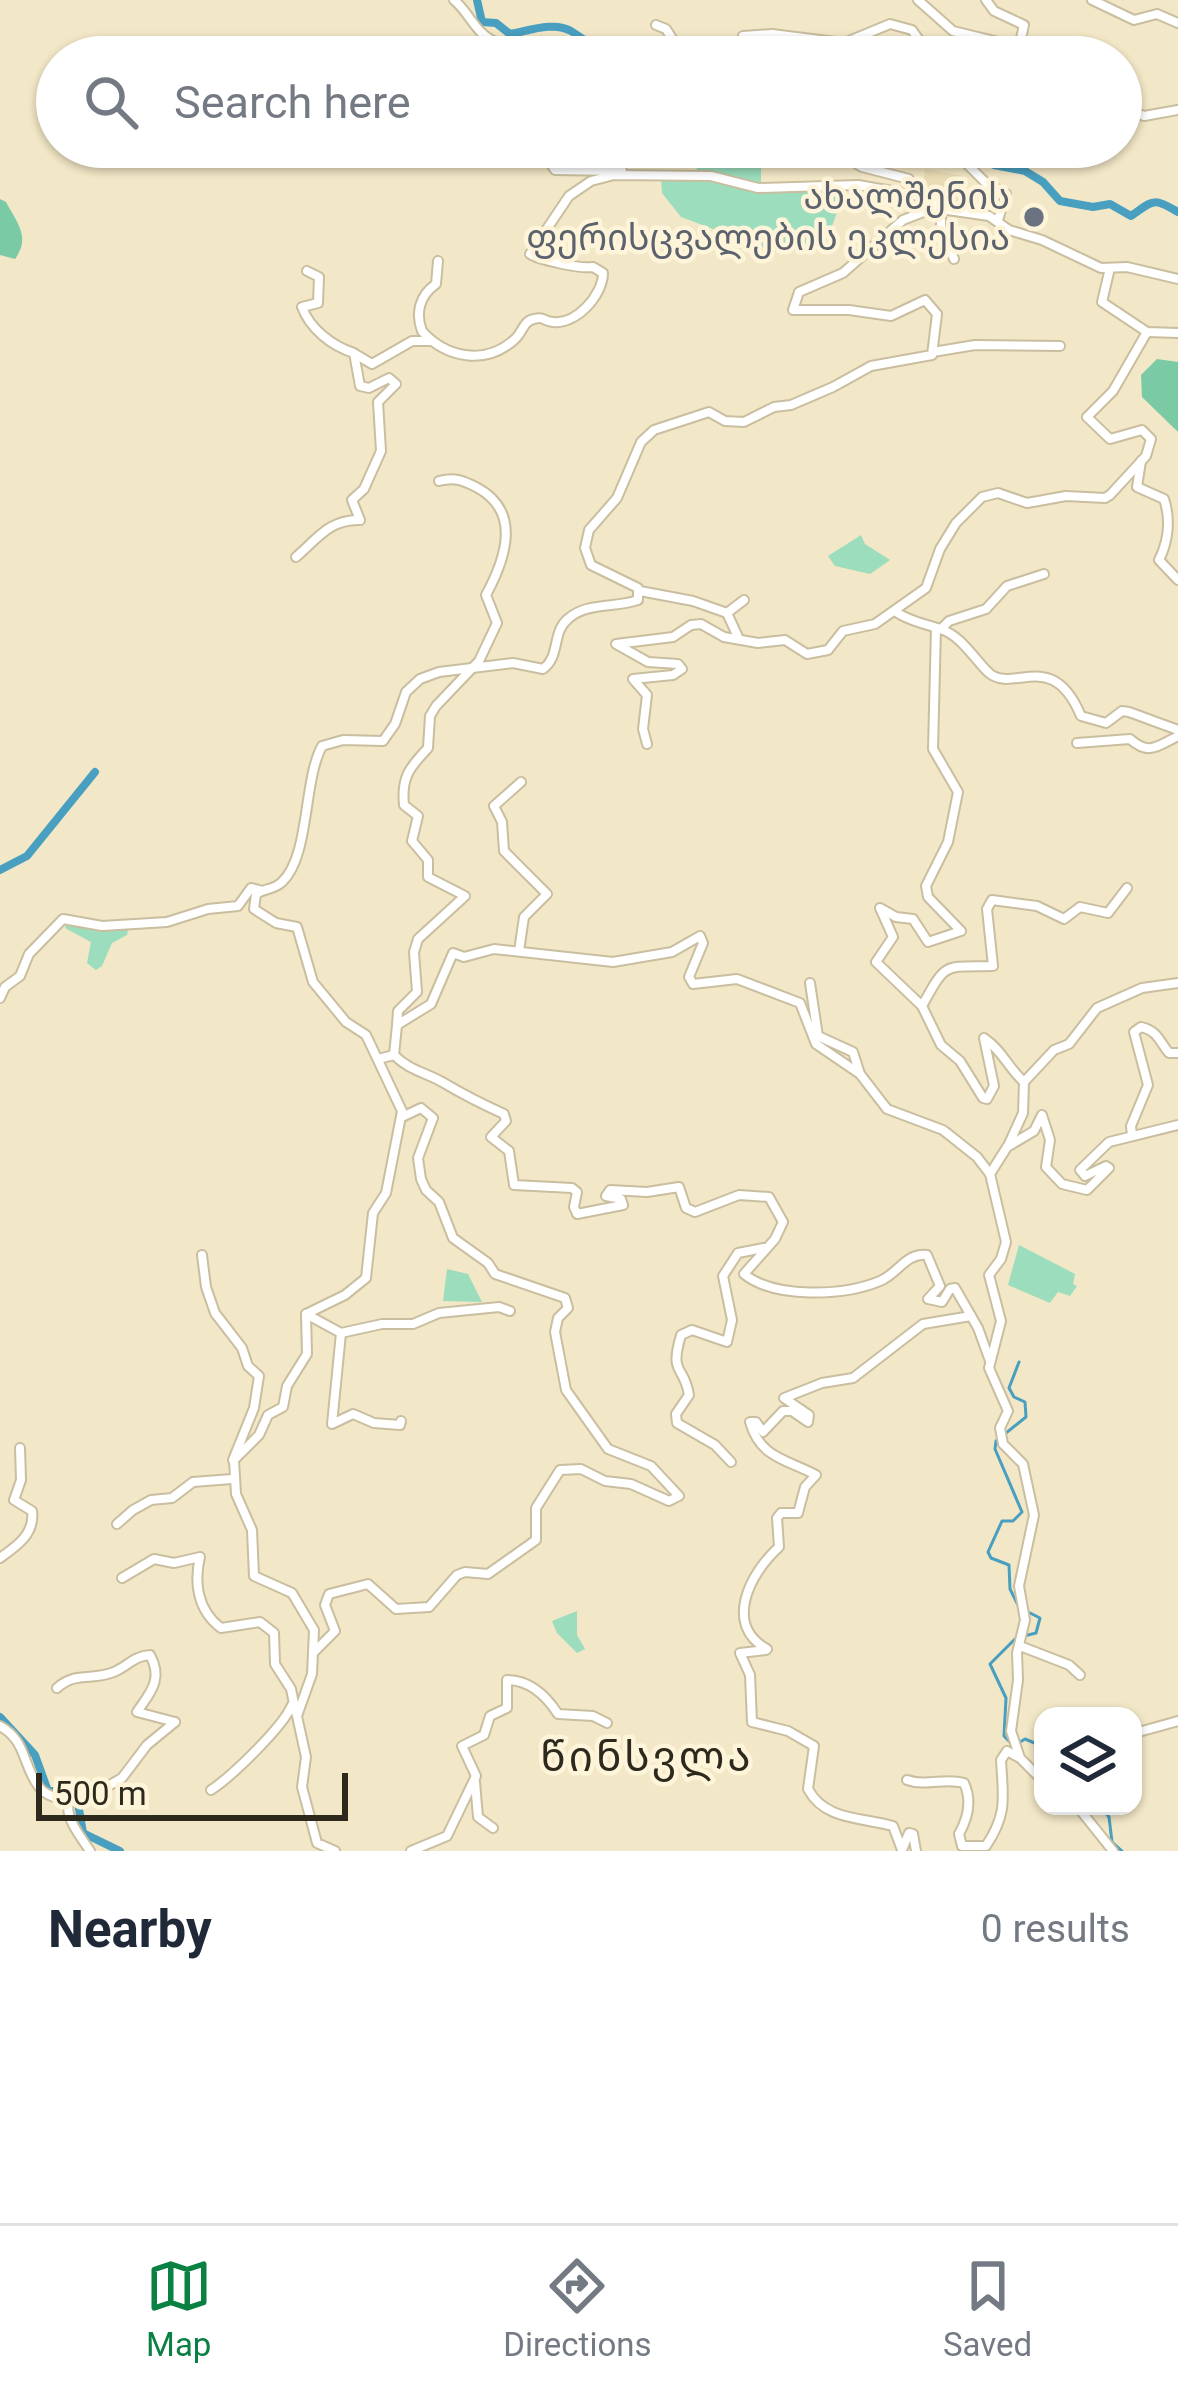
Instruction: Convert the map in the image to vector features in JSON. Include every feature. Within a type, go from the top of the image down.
[{"type":"street","points":[[454,0],[487,36]]},
{"type":"street","points":[[918,0],[952,31],[973,36]]},
{"type":"street","points":[[986,0],[994,10],[1024,25],[1022,36]]},
{"type":"street","points":[[1092,0],[1134,20],[1157,14],[1178,23]]},
{"type":"street","points":[[861,36],[890,24],[912,29],[917,36]]},
{"type":"street","points":[[656,25],[671,36]]},
{"type":"street","points":[[1142,115],[1178,110]]},
{"type":"street","points":[[554,168],[711,176],[758,188],[858,184],[998,220],[1009,230],[1101,268],[1127,267],[1178,279]]},
{"type":"street","points":[[866,168],[909,179],[915,195]]},
{"type":"street","points":[[971,168],[1006,194],[998,220]]},
{"type":"street","points":[[438,261],[436,284],[424,293],[418,320],[431,341],[456,356],[486,354],[506,346],[536,318],[560,322],[586,309],[603,283],[603,273],[593,267],[575,268],[533,258],[532,247],[568,196],[591,182],[635,174]]},
{"type":"street","points":[[943,208],[940,226],[954,259]]},
{"type":"street","points":[[933,352],[937,314],[925,301],[891,316],[849,310],[798,312],[793,305],[799,292],[843,274],[903,220],[943,208]]},
{"type":"street","points":[[1110,268],[1102,302],[1147,332],[1178,333]]},
{"type":"street","points":[[307,271],[319,277],[319,298],[302,310],[339,348],[371,364],[412,340],[431,341]]},
{"type":"street","points":[[647,744],[643,729],[647,695],[633,679],[673,675],[682,669],[678,664],[644,661],[616,644],[673,637],[701,624],[721,637],[758,643],[785,640],[812,655],[828,650],[843,631],[865,628],[896,612],[926,588],[948,536],[982,496],[998,493],[1027,502],[1066,496],[1105,498],[1142,460],[1150,439],[1146,431],[1109,439],[1087,417],[1113,391],[1147,332]]},
{"type":"street","points":[[738,637],[727,613],[640,591],[591,565],[585,548],[589,530],[617,498],[646,435],[701,413],[744,422],[890,360],[926,359],[933,352],[975,345],[1060,346]]},
{"type":"street","points":[[296,557],[328,526],[339,520],[361,520],[352,500],[364,489],[381,451],[378,401],[395,380],[360,386],[354,353]]},
{"type":"street","points":[[1142,460],[1137,488],[1164,499],[1166,544]]},
{"type":"street","points":[[394,1055],[398,1011],[417,992],[414,952],[418,939],[465,896],[428,877],[428,860],[412,841],[418,816],[404,805],[403,780],[406,770],[428,748],[430,716],[475,666],[497,623],[487,596],[500,571],[508,534],[500,505],[488,493],[464,480],[439,481]]},
{"type":"street","points":[[1178,531],[1159,560],[1178,580]]},
{"type":"street","points":[[939,628],[986,609],[1007,586],[1044,574]]},
{"type":"street","points":[[0,998],[5,987],[20,976],[29,954],[63,919],[102,926],[167,922],[208,909],[238,906],[251,888],[279,886],[304,840],[302,815],[311,800],[312,777],[322,746],[343,740],[382,742],[410,686],[433,674],[513,663],[542,669],[553,661],[558,633],[570,617],[593,608],[632,603],[640,591]]},
{"type":"street","points":[[727,613],[744,600]]},
{"type":"street","points":[[896,612],[922,627],[939,628],[990,674],[1006,679],[1034,676],[1069,690],[1081,716],[1106,723],[1122,711],[1129,712],[1178,733]]},
{"type":"street","points":[[939,628],[933,749],[958,793],[948,842],[926,886],[928,897],[961,932],[928,942],[913,919],[896,917],[882,907],[893,937],[876,962],[922,1006],[941,1045],[961,1061],[983,1098],[987,1099],[994,1086],[983,1038],[1008,1058],[1024,1082],[1023,1114],[990,1174]]},
{"type":"street","points":[[1077,743],[1130,739],[1150,750],[1178,733]]},
{"type":"street","points":[[519,951],[524,917],[547,895],[504,851],[502,822],[494,806],[521,782]]},
{"type":"street","points":[[922,1006],[947,967],[993,966],[987,910],[992,900],[1037,906],[1064,919],[1080,907],[1112,911],[1126,888]]},
{"type":"street","points":[[260,890],[254,909],[276,923],[297,927],[308,971],[321,996],[366,1035],[403,1118],[386,1193],[373,1213],[366,1278],[345,1295],[306,1314]]},
{"type":"street","points":[[397,1025],[431,1004],[453,953],[464,957],[494,949],[613,962],[672,952],[700,936],[703,943],[688,976],[693,984],[737,979],[800,1003],[816,1044],[860,1074],[887,1109],[943,1130],[990,1174],[1006,1242],[989,1276],[1001,1321],[990,1360]]},
{"type":"street","points":[[810,983],[818,1036],[853,1052],[860,1074]]},
{"type":"street","points":[[1024,1082],[1054,1050],[1069,1044],[1097,1009],[1142,988],[1178,983]]},
{"type":"street","points":[[1132,1135],[1131,1126],[1148,1085],[1134,1032],[1141,1027],[1150,1029],[1169,1053],[1178,1053]]},
{"type":"street","points":[[378,1059],[394,1055]]},
{"type":"street","points":[[394,1055],[409,1070],[505,1114],[506,1121],[491,1137],[509,1151],[512,1180],[517,1186],[572,1188],[578,1192],[574,1211],[584,1214],[623,1205],[621,1199],[606,1196],[610,1190],[647,1192],[679,1187],[686,1208],[695,1211],[739,1195],[769,1197],[784,1220],[775,1239],[744,1274],[765,1286],[793,1292],[875,1283],[910,1257],[927,1255],[940,1286],[928,1299],[942,1302],[955,1288],[990,1360],[1007,1411],[1000,1429],[1002,1440],[1023,1464],[1034,1512],[1019,1586],[1023,1609],[1011,1731],[1020,1757]]},
{"type":"street","points":[[312,1654],[334,1631],[325,1605],[329,1594],[368,1584],[396,1609],[429,1607],[457,1575],[488,1574],[506,1558],[530,1547],[538,1530],[536,1508],[560,1470],[581,1469],[605,1481],[632,1484],[669,1502],[679,1496],[651,1466],[608,1449],[566,1390],[555,1332],[558,1318],[568,1308],[565,1298],[495,1274],[488,1263],[453,1238],[439,1202],[421,1179],[418,1158],[433,1118],[421,1108],[403,1118]]},
{"type":"street","points":[[1007,1147],[1033,1132],[1043,1115],[1050,1140],[1046,1167],[1062,1184],[1087,1190],[1109,1168],[1085,1176],[1082,1166],[1109,1142],[1178,1125]]},
{"type":"street","points":[[731,1462],[715,1445],[677,1423],[676,1414],[689,1395],[677,1372],[676,1350],[680,1335],[692,1330],[727,1342],[732,1320],[722,1276],[738,1253],[765,1248]]},
{"type":"street","points":[[202,1255],[215,1313],[259,1376],[254,1408],[232,1467],[232,1479],[252,1530],[254,1576],[292,1593],[314,1630],[312,1674],[296,1716]]},
{"type":"street","points":[[306,1314],[341,1334],[382,1324],[413,1324],[439,1313],[499,1307],[510,1311]]},
{"type":"street","points":[[232,1467],[238,1454],[259,1436],[268,1415],[283,1407],[287,1386],[307,1354],[306,1314]]},
{"type":"street","points":[[916,1851],[913,1834],[902,1850],[893,1826],[821,1807],[808,1790],[814,1746],[788,1731],[752,1722],[750,1675],[740,1653],[767,1648],[752,1639],[745,1624],[744,1597],[778,1547],[777,1518],[782,1513],[798,1514],[805,1487],[816,1475],[793,1467],[755,1441],[750,1421],[763,1432],[783,1411],[808,1422],[809,1415],[784,1398],[822,1383],[853,1378],[922,1324],[971,1316]]},
{"type":"street","points":[[341,1334],[332,1424],[353,1414],[385,1426],[401,1421]]},
{"type":"street","points":[[0,1558],[21,1543],[33,1520],[32,1511],[14,1500],[20,1480],[20,1448]]},
{"type":"street","points":[[117,1524],[133,1510],[152,1500],[172,1498],[193,1482],[232,1479]]},
{"type":"street","points":[[122,1578],[154,1558],[174,1563],[200,1557],[195,1582],[206,1613],[221,1628],[260,1622],[274,1633],[275,1664],[287,1681],[306,1757],[302,1787],[316,1843],[335,1851]]},
{"type":"street","points":[[1021,1640],[1080,1675]]},
{"type":"street","points":[[57,1688],[70,1677],[109,1674],[135,1657],[150,1655],[155,1666],[153,1695],[137,1712],[175,1722],[147,1745],[122,1778],[110,1785],[74,1787],[67,1801],[72,1831],[90,1851]]},
{"type":"street","points":[[494,1828],[478,1817],[476,1772],[462,1746],[484,1735],[490,1716],[507,1708],[510,1678],[553,1702],[558,1714],[598,1717],[607,1723]]},
{"type":"street","points":[[211,1790],[282,1725],[293,1704]]},
{"type":"street","points":[[1142,1731],[1178,1721]]},
{"type":"street","points":[[0,1726],[22,1745],[44,1793],[67,1801]]},
{"type":"street","points":[[907,1780],[964,1783],[970,1796],[959,1834],[962,1846],[986,1846],[1002,1820],[1005,1779],[1001,1760],[1007,1751],[1034,1772]]},
{"type":"street","points":[[411,1851],[447,1836],[475,1781]]},
{"type":"street","points":[[1084,1815],[1113,1851]]},
{"type":"shaded area","points":[[925,169],[963,176],[956,206],[921,196]]},
{"type":"green space","points":[[697,168],[761,168],[761,185],[695,172]]},
{"type":"green space","points":[[661,177],[729,182],[738,189],[837,186],[845,191],[823,250],[775,252],[681,217],[662,193]]},
{"type":"green space","points":[[0,199],[21,230],[22,244],[15,259],[0,255]]},
{"type":"green space","points":[[1157,359],[1178,362],[1178,432],[1142,397],[1141,375]]},
{"type":"green space","points":[[861,535],[865,544],[890,560],[870,574],[835,566],[828,556]]},
{"type":"green space","points":[[68,921],[100,930],[128,930],[112,943],[96,970],[87,963],[91,942],[65,928]]},
{"type":"green space","points":[[1019,1245],[1075,1274],[1073,1284],[1077,1286],[1070,1296],[1058,1292],[1050,1303],[1008,1285]]},
{"type":"green space","points":[[447,1269],[468,1274],[482,1302],[443,1301]]},
{"type":"green space","points":[[577,1611],[577,1635],[585,1649],[577,1653],[552,1621]]},
{"type":"waterway","points":[[477,0],[482,22],[496,23],[510,34],[557,27],[578,36]]},
{"type":"waterway","points":[[1010,168],[1043,182],[1060,201],[1093,207],[1110,204],[1131,216],[1153,202],[1178,212]]},
{"type":"waterway","points":[[0,870],[27,856],[95,772]]},
{"type":"waterway","points":[[1018,1605],[1010,1589],[1009,1565],[988,1552],[1002,1521],[1013,1521],[1022,1512],[995,1449],[996,1441],[1026,1417],[1025,1402],[1009,1388],[1019,1362]]},
{"type":"waterway","points":[[1024,1636],[1036,1633],[1040,1618],[1026,1611]]},
{"type":"waterway","points":[[1011,1743],[1004,1736],[1006,1698],[990,1664],[1015,1639]]},
{"type":"waterway","points":[[0,1717],[35,1755],[48,1791],[77,1797],[83,1833],[120,1851]]},
{"type":"waterway","points":[[1020,1742],[1034,1743]]},
{"type":"waterway","points":[[1107,1815],[1112,1842],[1122,1851]]},
{"type":"place","name":"ახალშენის ფერისცვალების ეკლესია","points":[[1034,217]]},
{"type":"district","name":"წინსვლა","points":[[647,1756]]}]
